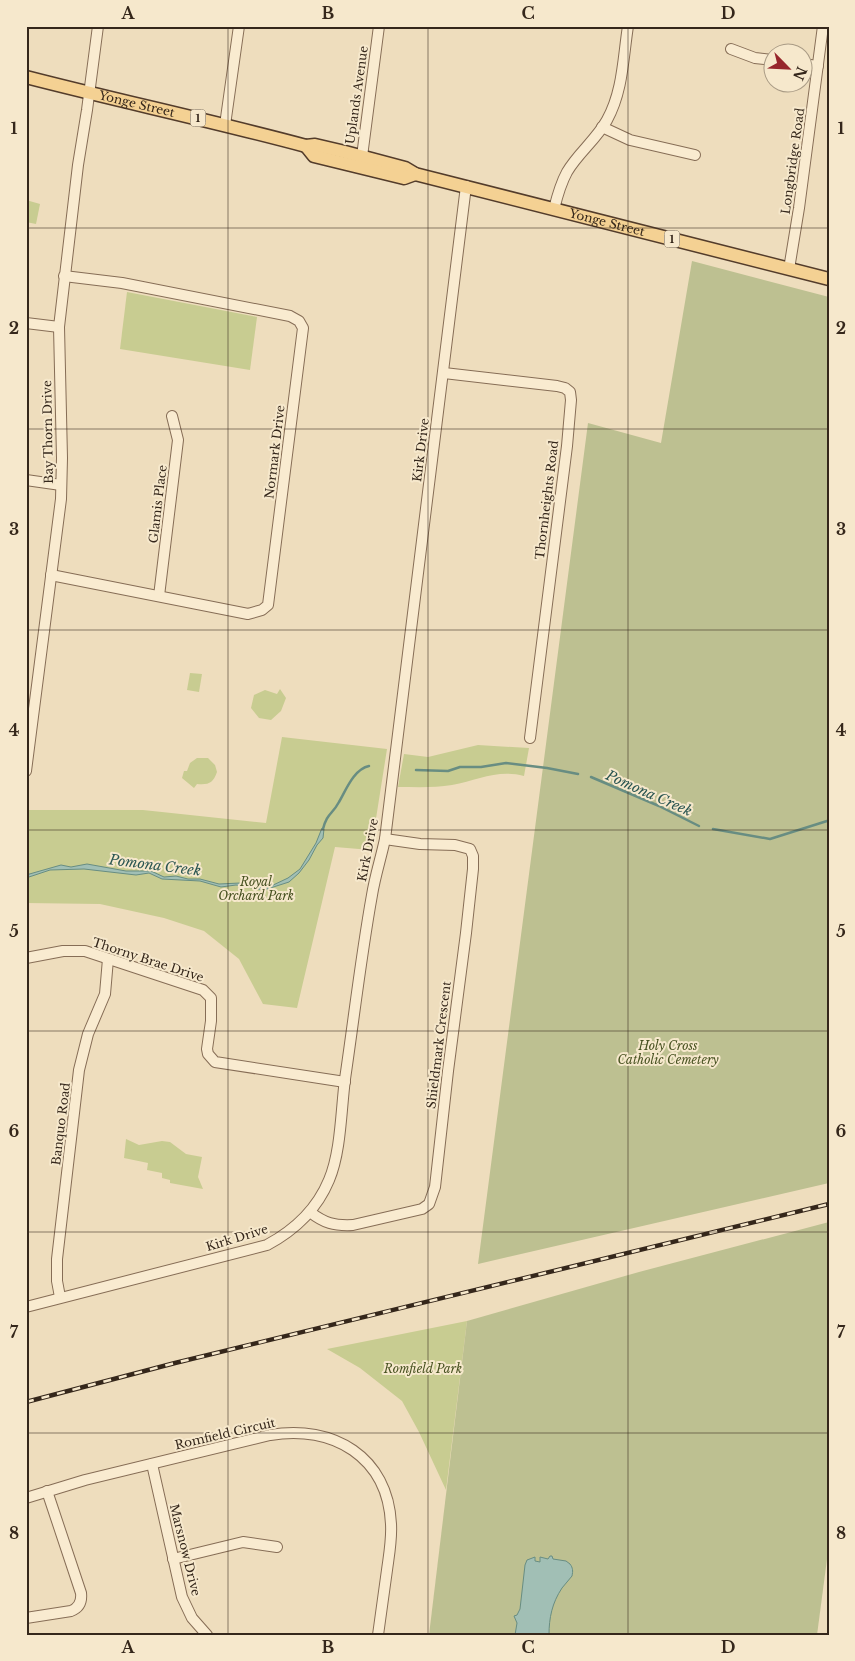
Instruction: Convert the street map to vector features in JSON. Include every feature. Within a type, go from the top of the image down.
[{"type":"main road","name":"Yonge Street","points":[[26,78],[226,125],[306,146],[314,156],[361,162],[404,178],[415,174],[466,186],[829,279]]},
{"type":"street","name":"Bay Thorn Drive","points":[[26,771],[61,485],[59,327],[64,276],[98,26]]},
{"type":"street","points":[[226,125],[238,26]]},
{"type":"street","name":"Uplands Avenue","points":[[361,162],[379,26]]},
{"type":"street","points":[[554,209],[567,172],[596,138],[614,106],[619,92],[628,26]]},
{"type":"street","name":"Longbridge Road","points":[[789,269],[823,26]]},
{"type":"street","points":[[731,49],[762,59]]},
{"type":"street","points":[[812,65],[818,66]]},
{"type":"street","points":[[602,127],[630,140],[695,155]]},
{"type":"street","name":"Kirk Drive","points":[[26,1307],[267,1244],[292,1229],[310,1212],[330,1178],[336,1159],[372,894],[385,839],[466,186]]},
{"type":"street","name":"Normark Drive","points":[[51,575],[248,614],[262,610],[268,605],[303,328],[299,321],[290,316],[122,283],[64,276]]},
{"type":"street","points":[[26,323],[59,327]]},
{"type":"street","name":"Thornheights Road","points":[[444,372],[557,386],[565,388],[570,392],[567,446],[530,738]]},
{"type":"street","name":"Glamis Place","points":[[159,596],[178,440],[172,416]]},
{"type":"street","points":[[26,480],[61,485]]},
{"type":"street","name":"Shieldmark Crescent","points":[[310,1212],[321,1221],[353,1225],[422,1209],[429,1204],[435,1188],[466,933],[473,856],[470,850],[464,846],[420,844],[385,839]]},
{"type":"street","name":"Thorny Brae Drive","points":[[26,958],[63,951],[85,951],[203,990],[209,994],[212,1004],[207,1048],[208,1054],[215,1062],[345,1082]]},
{"type":"street","name":"Banquo Road","points":[[60,1297],[56,1281],[56,1259],[79,1070],[88,1034],[105,994],[108,958]]},
{"type":"street","name":"Romfield Circuit","points":[[26,1498],[85,1480],[283,1433],[317,1434],[334,1439],[352,1448],[363,1458],[377,1476],[390,1511],[391,1540],[378,1635]]},
{"type":"street","name":"Marsnow Drive","points":[[152,1464],[182,1597],[192,1618],[207,1635]]},
{"type":"street","points":[[26,1618],[71,1611],[77,1607],[81,1600],[81,1593],[47,1491]]},
{"type":"street","points":[[173,1559],[242,1542],[277,1547]]},
{"type":"green space","points":[[26,200],[40,204],[36,224],[26,222]]},
{"type":"green space","name":"Holy Cross Catholic Cemetery","points":[[692,261],[829,297],[829,1183],[478,1264],[588,423],[661,443]]},
{"type":"green space","points":[[127,292],[257,317],[250,370],[120,349]]},
{"type":"green space","points":[[190,673],[202,674],[199,692],[187,690]]},
{"type":"green space","points":[[280,689],[286,698],[281,711],[271,720],[259,718],[251,708],[254,695],[265,690],[277,694]]},
{"type":"green space","name":"Royal Orchard Park","points":[[282,737],[387,749],[371,850],[335,847],[297,1008],[263,1004],[239,959],[204,931],[164,918],[100,904],[26,903],[26,810],[143,810],[266,823]]},
{"type":"green space","points":[[478,745],[529,748],[524,776],[497,774],[446,786],[398,787],[404,754],[428,757]]},
{"type":"green space","points":[[197,758],[208,758],[215,765],[217,772],[214,779],[210,782],[197,784],[194,788],[182,778],[184,771],[187,771],[190,763]]},
{"type":"green space","points":[[126,1139],[139,1145],[162,1141],[170,1142],[186,1154],[202,1157],[198,1177],[203,1189],[170,1183],[170,1180],[162,1178],[162,1173],[147,1170],[148,1163],[124,1158]]},
{"type":"green space","points":[[829,1222],[829,1544],[817,1635],[429,1635],[467,1321],[639,1272]]},
{"type":"green space","name":"Romfield Park","points":[[467,1321],[446,1490],[419,1432],[402,1401],[360,1368],[327,1349]]},
{"type":"water","points":[[322,828],[324,829],[323,838],[299,873],[289,882],[264,890],[236,885],[221,887],[200,881],[162,879],[149,873],[136,875],[84,869],[50,870],[26,878],[26,875],[61,865],[71,867],[87,864],[126,871],[151,871],[164,877],[176,876],[200,879],[219,884],[240,883],[256,887],[269,887],[288,878],[300,869],[316,843]]},
{"type":"water","points":[[550,1556],[553,1559],[566,1561],[571,1565],[573,1571],[572,1576],[562,1588],[553,1605],[549,1635],[515,1635],[517,1623],[514,1616],[517,1615],[520,1609],[527,1560],[535,1557],[535,1561],[540,1562],[540,1557],[548,1559]]},
{"type":"waterway","name":"Pomona Creek","points":[[416,770],[448,771],[460,767],[481,767],[506,763],[578,774]]},
{"type":"waterway","name":"Pomona Creek","points":[[323,829],[326,820],[351,781],[359,771],[369,766]]},
{"type":"waterway","name":"Pomona Creek","points":[[591,777],[659,806],[699,826]]},
{"type":"waterway","name":"Pomona Creek","points":[[713,829],[770,839],[827,821]]},
{"type":"railway","points":[[26,1402],[175,1363],[829,1204]]}]
